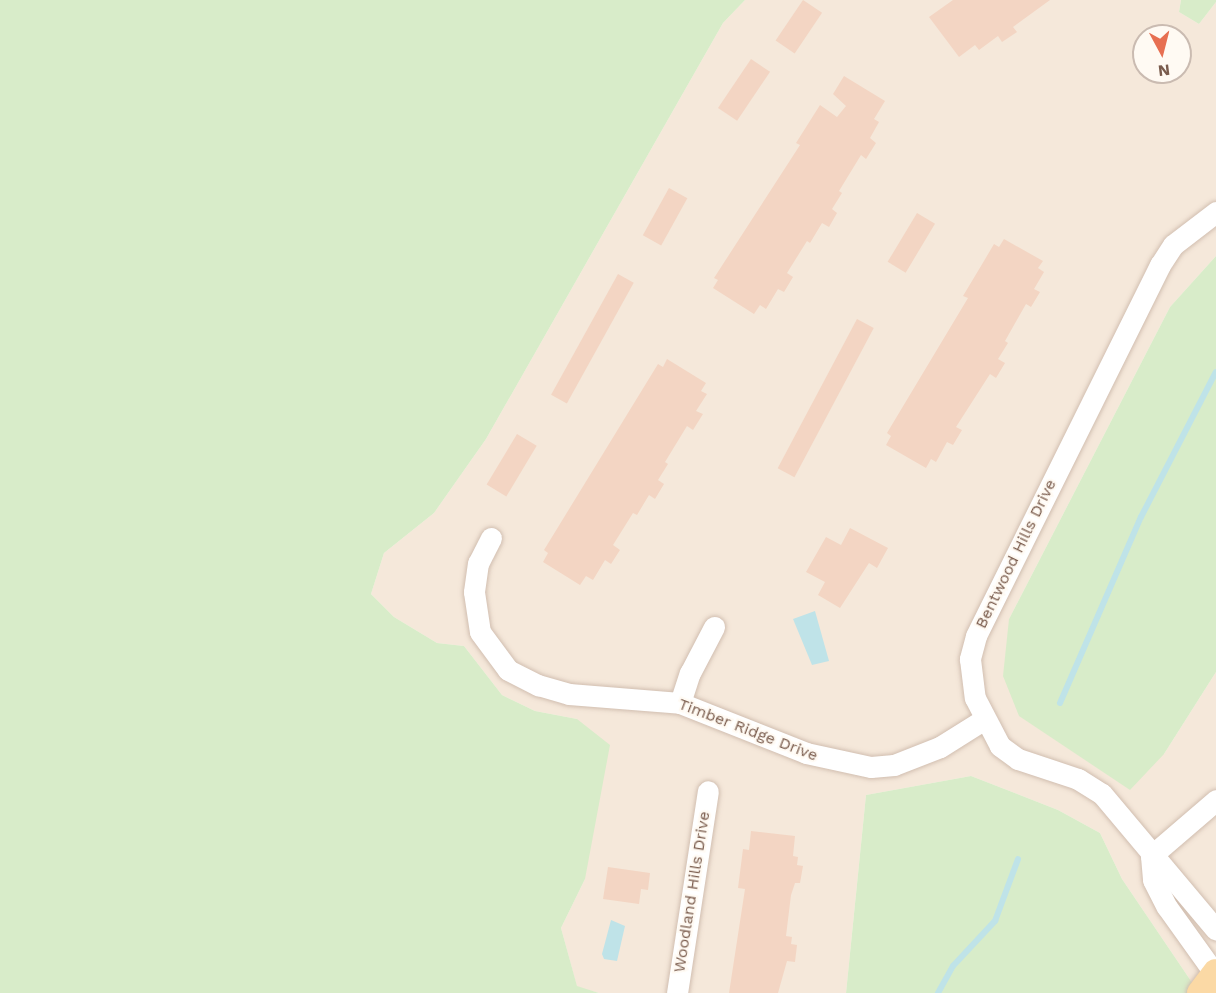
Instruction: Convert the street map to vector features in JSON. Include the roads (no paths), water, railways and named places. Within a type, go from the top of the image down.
[{"type":"street","name":"Bentwood Hills Drive","points":[[1216,212],[1173,245],[1160,265],[976,636],[970,659],[971,684],[983,720],[1000,746],[1018,759],[1078,779],[1102,794],[1151,856],[1172,874],[1216,930]]},
{"type":"street","name":"Timber Ridge Drive","points":[[491,538],[478,563],[475,608],[480,632],[508,669],[538,685],[569,694],[680,703],[806,753],[849,765],[872,767],[894,765],[940,747],[983,720]]},
{"type":"street","points":[[680,703],[690,673],[714,627]]},
{"type":"street","name":"Woodland Hills Drive","points":[[677,993],[708,791]]},
{"type":"street","points":[[1151,856],[1216,800]]},
{"type":"street","name":"Bentwood Hills Drive","points":[[1151,856],[1153,880],[1210,980]]},
{"type":"water","points":[[815,611],[829,661],[812,665],[793,619]]},
{"type":"water","points":[[611,920],[625,926],[617,961],[604,959],[602,954]]},
{"type":"waterway","points":[[1060,703],[1141,517],[1216,372]]},
{"type":"waterway","points":[[938,993],[953,966],[995,921],[1018,859]]}]
